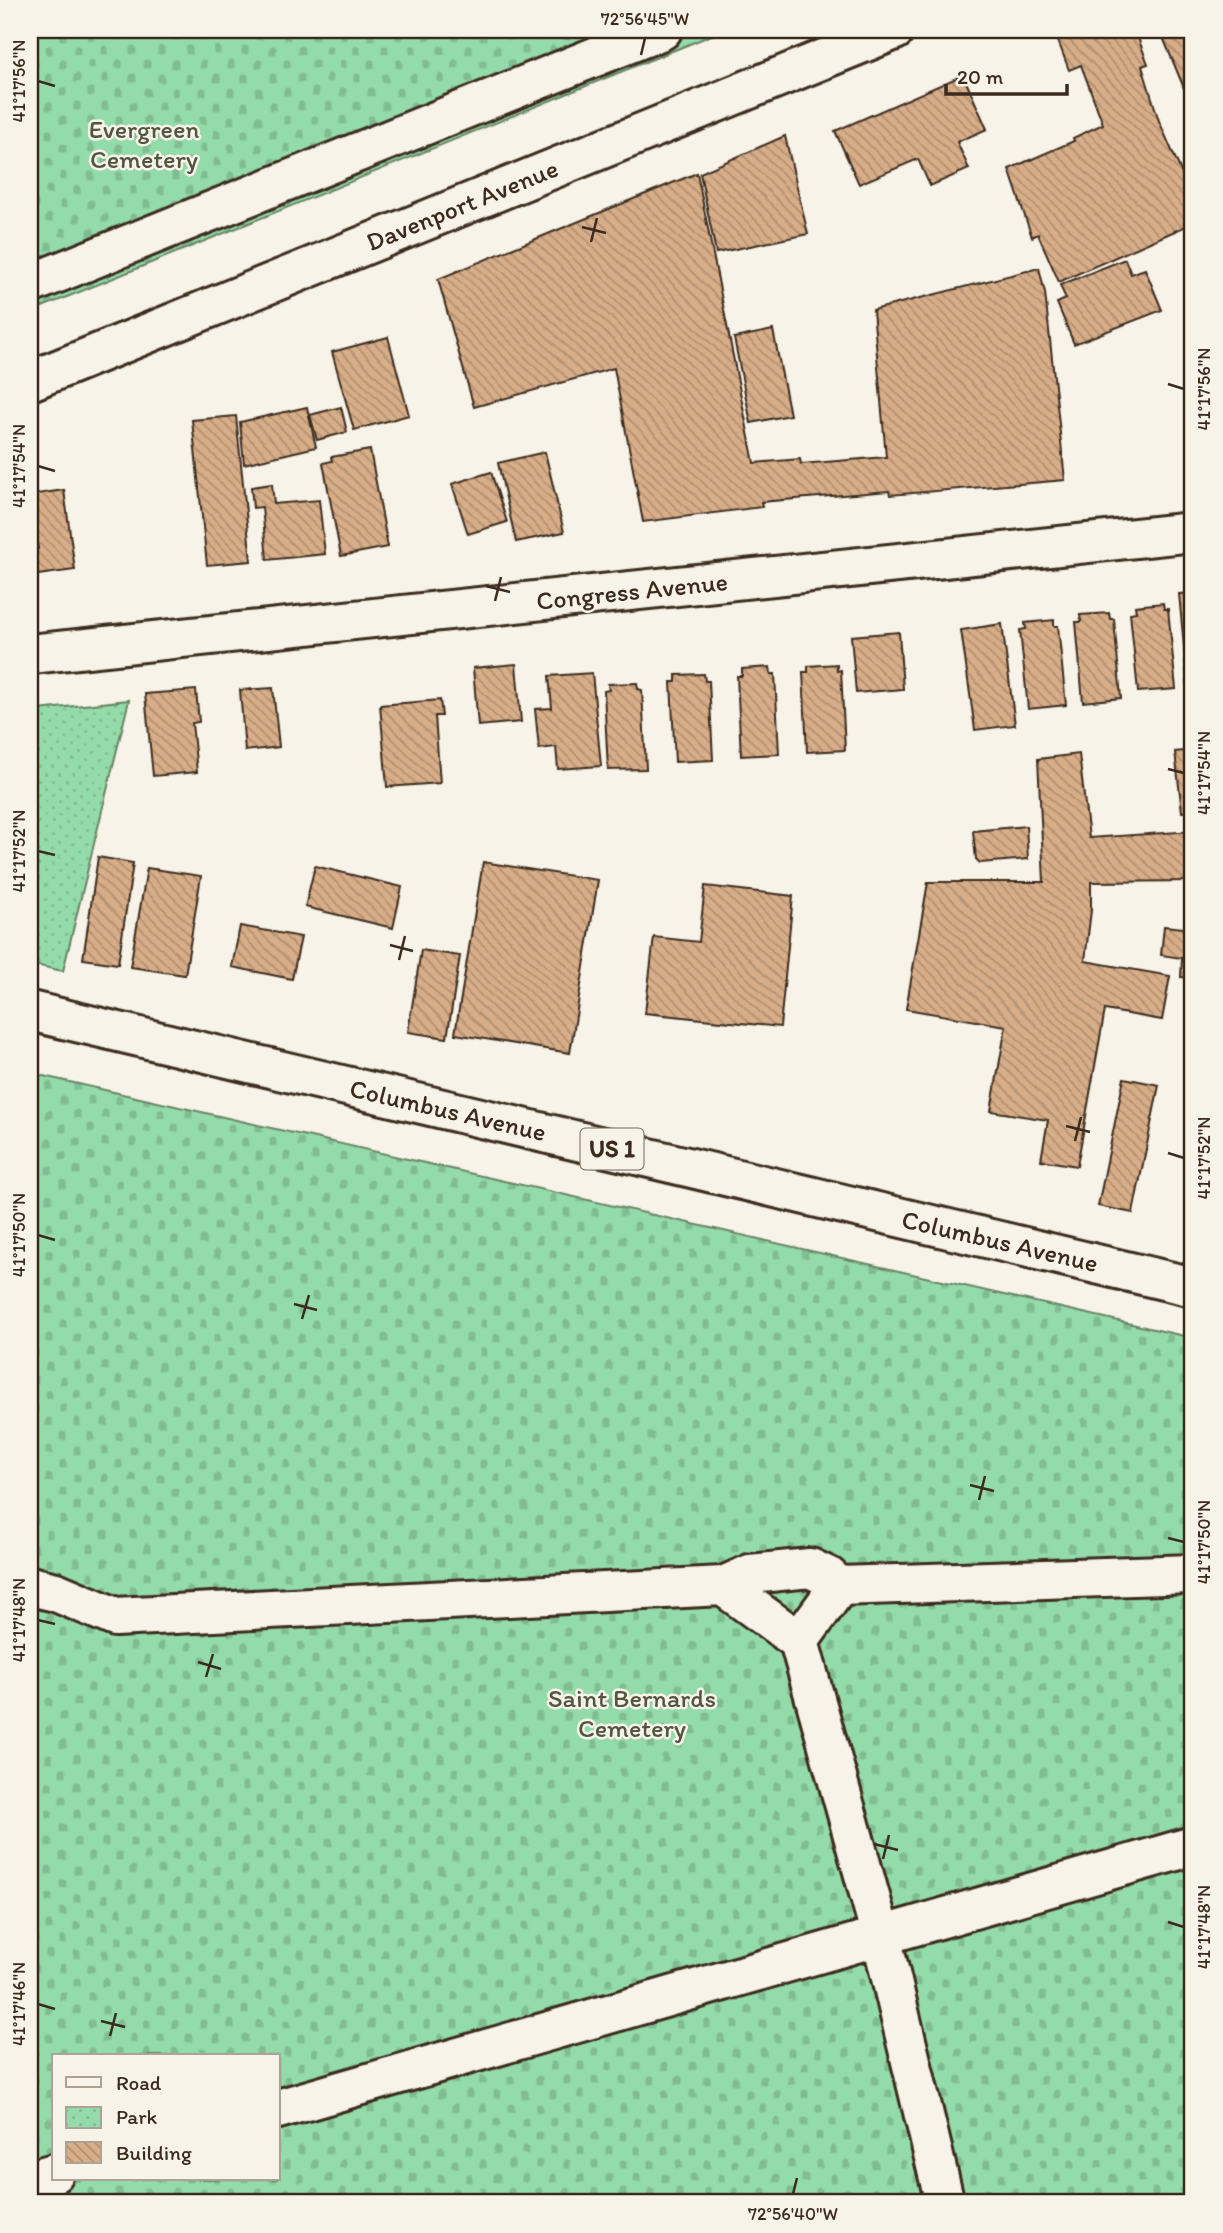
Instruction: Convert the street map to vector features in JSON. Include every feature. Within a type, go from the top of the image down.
[{"type":"main road","points":[[30,284],[662,30]]},
{"type":"main road","name":"Davenport Avenue","points":[[30,381],[895,30]]},
{"type":"main road","name":"Congress Avenue","points":[[30,654],[1193,532]]},
{"type":"main road","name":"Columbus Avenue","points":[[30,1011],[1193,1287]]},
{"type":"main road","points":[[30,1586],[55,1592],[114,1617],[723,1586],[750,1574],[810,1568],[829,1577],[839,1586],[1193,1574]]},
{"type":"main road","points":[[723,1586],[799,1641],[881,1936],[945,2203]]},
{"type":"main road","points":[[799,1641],[839,1586]]},
{"type":"main road","points":[[280,2108],[1193,1846]]},
{"type":"main road","points":[[30,2180],[52,2174]]},
{"type":"green space","name":"Evergreen Cemetery","points":[[30,30],[724,30],[30,312]]},
{"type":"green space","points":[[129,700],[63,971],[30,964],[30,711]]},
{"type":"green space","name":"Saint Bernards Cemetery","points":[[30,1073],[1193,1338],[1193,2203],[30,2203]]},
{"type":"building","points":[[1054,30],[1135,30],[1148,64],[1142,66],[1159,121],[1193,199],[1193,223],[1059,282],[1038,234],[1032,237],[1009,169],[1074,141],[1073,138],[1103,124],[1081,65],[1069,70]]},
{"type":"building","points":[[1160,30],[1193,30],[1193,110]]},
{"type":"building","points":[[963,75],[987,129],[957,142],[969,169],[930,186],[918,159],[859,184],[835,131]]},
{"type":"building","points":[[785,136],[808,234],[716,253],[700,173]]},
{"type":"building","points":[[697,173],[754,463],[800,459],[801,464],[886,457],[873,310],[1039,268],[1045,293],[1065,480],[890,495],[889,491],[761,502],[762,507],[643,522],[614,368],[474,407],[438,279]]},
{"type":"building","points":[[1125,259],[1131,274],[1145,269],[1162,310],[1074,344],[1057,303],[1066,299],[1060,285]]},
{"type":"building","points":[[773,330],[790,415],[751,423],[734,338]]},
{"type":"building","points":[[388,337],[409,415],[354,430],[332,352]]},
{"type":"building","points":[[307,407],[316,447],[244,464],[240,422]]},
{"type":"building","points":[[341,407],[347,432],[317,440],[310,415]]},
{"type":"building","points":[[236,416],[251,561],[207,565],[192,420]]},
{"type":"building","points":[[370,450],[388,547],[341,556],[323,463],[332,461],[331,457]]},
{"type":"building","points":[[545,452],[564,532],[516,542],[498,463]]},
{"type":"building","points":[[491,472],[507,522],[468,534],[452,484]]},
{"type":"building","points":[[272,484],[274,504],[319,500],[325,554],[267,560],[262,507],[253,508],[251,487]]},
{"type":"building","points":[[64,490],[75,570],[30,576],[30,550],[38,549],[30,495]]},
{"type":"building","points":[[1193,593],[1193,742],[1179,594]]},
{"type":"building","points":[[1163,603],[1164,609],[1168,609],[1176,689],[1138,692],[1130,613],[1136,612],[1135,606]]},
{"type":"building","points":[[1109,613],[1110,619],[1114,619],[1121,698],[1083,702],[1076,622],[1081,622],[1080,615]]},
{"type":"building","points":[[1054,620],[1054,626],[1058,626],[1066,705],[1028,709],[1020,630],[1026,629],[1025,623]]},
{"type":"building","points":[[1002,624],[1015,725],[975,730],[961,630]]},
{"type":"building","points":[[899,632],[903,689],[856,693],[851,636]]},
{"type":"building","points":[[516,664],[521,722],[478,726],[473,668]]},
{"type":"building","points":[[837,664],[837,671],[841,670],[845,750],[807,752],[803,672],[808,672],[808,666]]},
{"type":"building","points":[[770,667],[771,674],[775,674],[779,754],[741,756],[737,676],[742,676],[742,669]]},
{"type":"building","points":[[592,673],[601,766],[558,769],[556,747],[539,749],[535,709],[552,708],[549,676]]},
{"type":"building","points":[[704,674],[705,681],[709,681],[713,760],[675,762],[671,682],[676,682],[676,675]]},
{"type":"building","points":[[637,683],[638,689],[642,690],[646,769],[608,770],[604,691],[609,690],[608,684]]},
{"type":"building","points":[[273,688],[279,747],[245,751],[240,690]]},
{"type":"building","points":[[196,690],[199,722],[192,723],[197,772],[153,776],[145,694]]},
{"type":"building","points":[[440,700],[442,716],[435,716],[440,783],[387,787],[380,705]]},
{"type":"building","points":[[1193,750],[1193,811],[1182,812],[1175,752]]},
{"type":"building","points":[[1079,754],[1089,838],[1193,831],[1193,881],[1091,882],[1091,910],[1085,961],[1170,976],[1162,1020],[1105,1010],[1077,1166],[1041,1160],[1048,1120],[991,1111],[1006,1026],[906,1009],[928,882],[1044,882],[1038,759]]},
{"type":"building","points":[[1026,826],[1028,859],[980,863],[976,859],[973,831]]},
{"type":"building","points":[[98,857],[133,863],[118,964],[83,959]]},
{"type":"building","points":[[483,862],[598,880],[570,1053],[455,1034]]},
{"type":"building","points":[[315,866],[402,887],[393,928],[305,907]]},
{"type":"building","points":[[147,868],[201,876],[185,975],[130,967]]},
{"type":"building","points":[[705,886],[793,896],[780,1027],[645,1013],[654,937],[699,942]]},
{"type":"building","points":[[240,926],[301,937],[292,979],[232,967]]},
{"type":"building","points":[[1164,926],[1193,929],[1193,978],[1181,977],[1182,958],[1161,955]]},
{"type":"building","points":[[421,950],[460,956],[447,1038],[408,1032]]},
{"type":"building","points":[[1124,1078],[1159,1085],[1133,1213],[1098,1206]]}]
